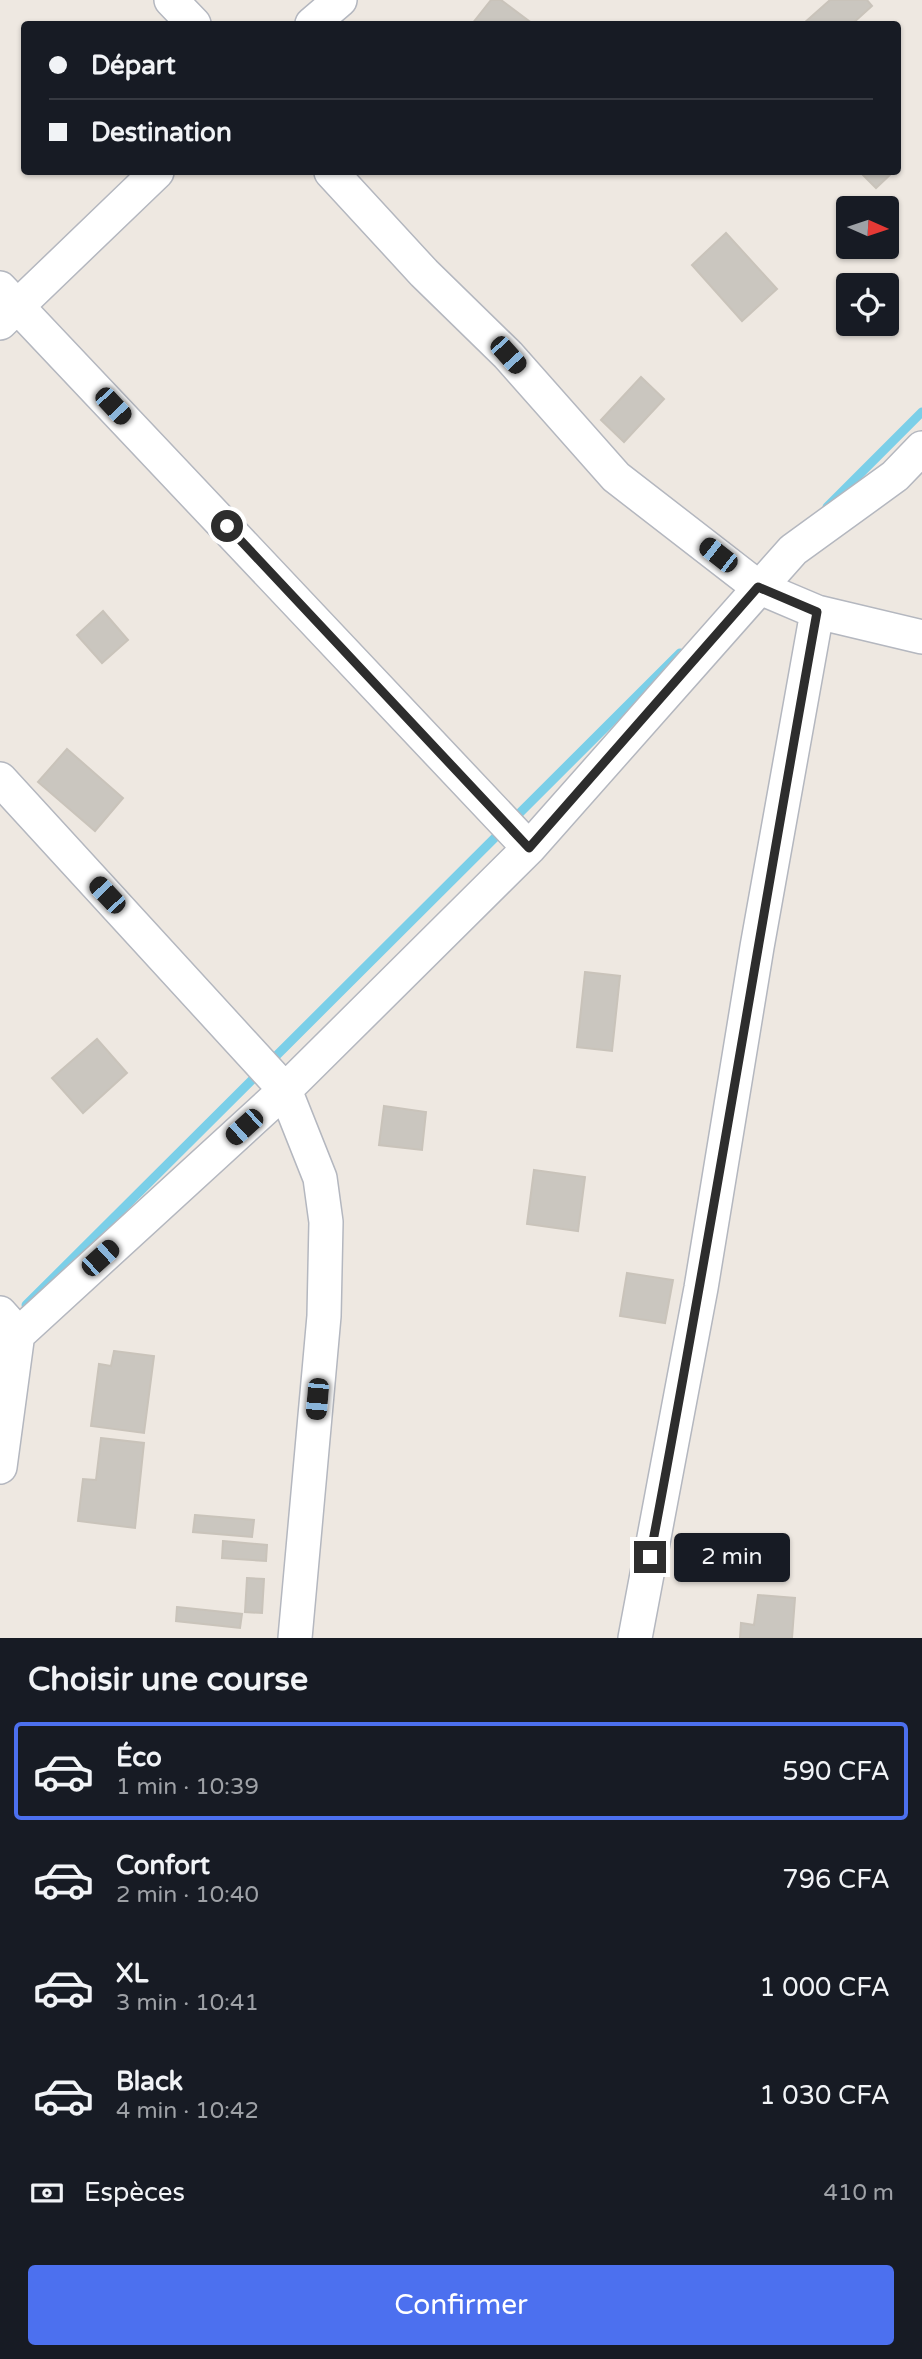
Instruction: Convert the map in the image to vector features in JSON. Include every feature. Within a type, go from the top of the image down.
[{"type":"street","points":[[171,0],[191,21]]},
{"type":"street","points":[[316,21],[340,0]]},
{"type":"street","points":[[154,175],[6,306],[529,848]]},
{"type":"street","points":[[334,175],[424,273],[508,355],[616,477],[758,587],[817,612],[922,637]]},
{"type":"street","points":[[0,1467],[6,1332],[285,1090],[529,848],[793,550],[895,476],[922,448]]},
{"type":"street","points":[[635,1638],[701,1288],[757,947],[817,612]]},
{"type":"street","points":[[0,779],[285,1090],[320,1178],[326,1222],[324,1316],[295,1638]]},
{"type":"building","points":[[491,0],[501,0],[529,21],[474,21]]},
{"type":"building","points":[[830,0],[867,0],[872,6],[855,21],[806,21]]},
{"type":"building","points":[[863,175],[890,175],[876,188]]},
{"type":"building","points":[[726,233],[777,289],[742,321],[692,265]]},
{"type":"building","points":[[641,377],[664,399],[624,442],[601,420]]},
{"type":"building","points":[[103,611],[128,640],[102,663],[77,635]]},
{"type":"building","points":[[67,749],[123,798],[95,831],[38,782]]},
{"type":"building","points":[[585,972],[620,976],[612,1051],[577,1047]]},
{"type":"building","points":[[97,1039],[127,1073],[83,1113],[52,1078]]},
{"type":"building","points":[[384,1106],[426,1112],[422,1150],[379,1145]]},
{"type":"building","points":[[534,1170],[585,1177],[578,1231],[527,1224]]},
{"type":"building","points":[[627,1273],[673,1280],[665,1323],[620,1316]]},
{"type":"building","points":[[114,1351],[154,1356],[144,1433],[91,1426],[99,1364],[111,1366]]},
{"type":"building","points":[[101,1438],[144,1443],[135,1528],[78,1521],[83,1479],[96,1480]]},
{"type":"building","points":[[195,1515],[254,1520],[252,1537],[193,1532]]},
{"type":"building","points":[[223,1541],[267,1545],[266,1561],[222,1558]]},
{"type":"building","points":[[247,1578],[264,1579],[262,1613],[245,1612]]},
{"type":"building","points":[[758,1595],[795,1598],[792,1638],[740,1638],[741,1623],[754,1625]]},
{"type":"building","points":[[177,1607],[242,1614],[240,1628],[176,1621]]},
{"type":"waterway","points":[[827,507],[922,412]]},
{"type":"waterway","points":[[269,1063],[680,653]]},
{"type":"waterway","points":[[26,1305],[259,1073]]},
{"type":"route","points":[[227,526],[529,848],[758,587],[817,612],[757,947],[701,1288],[650,1557]]}]
